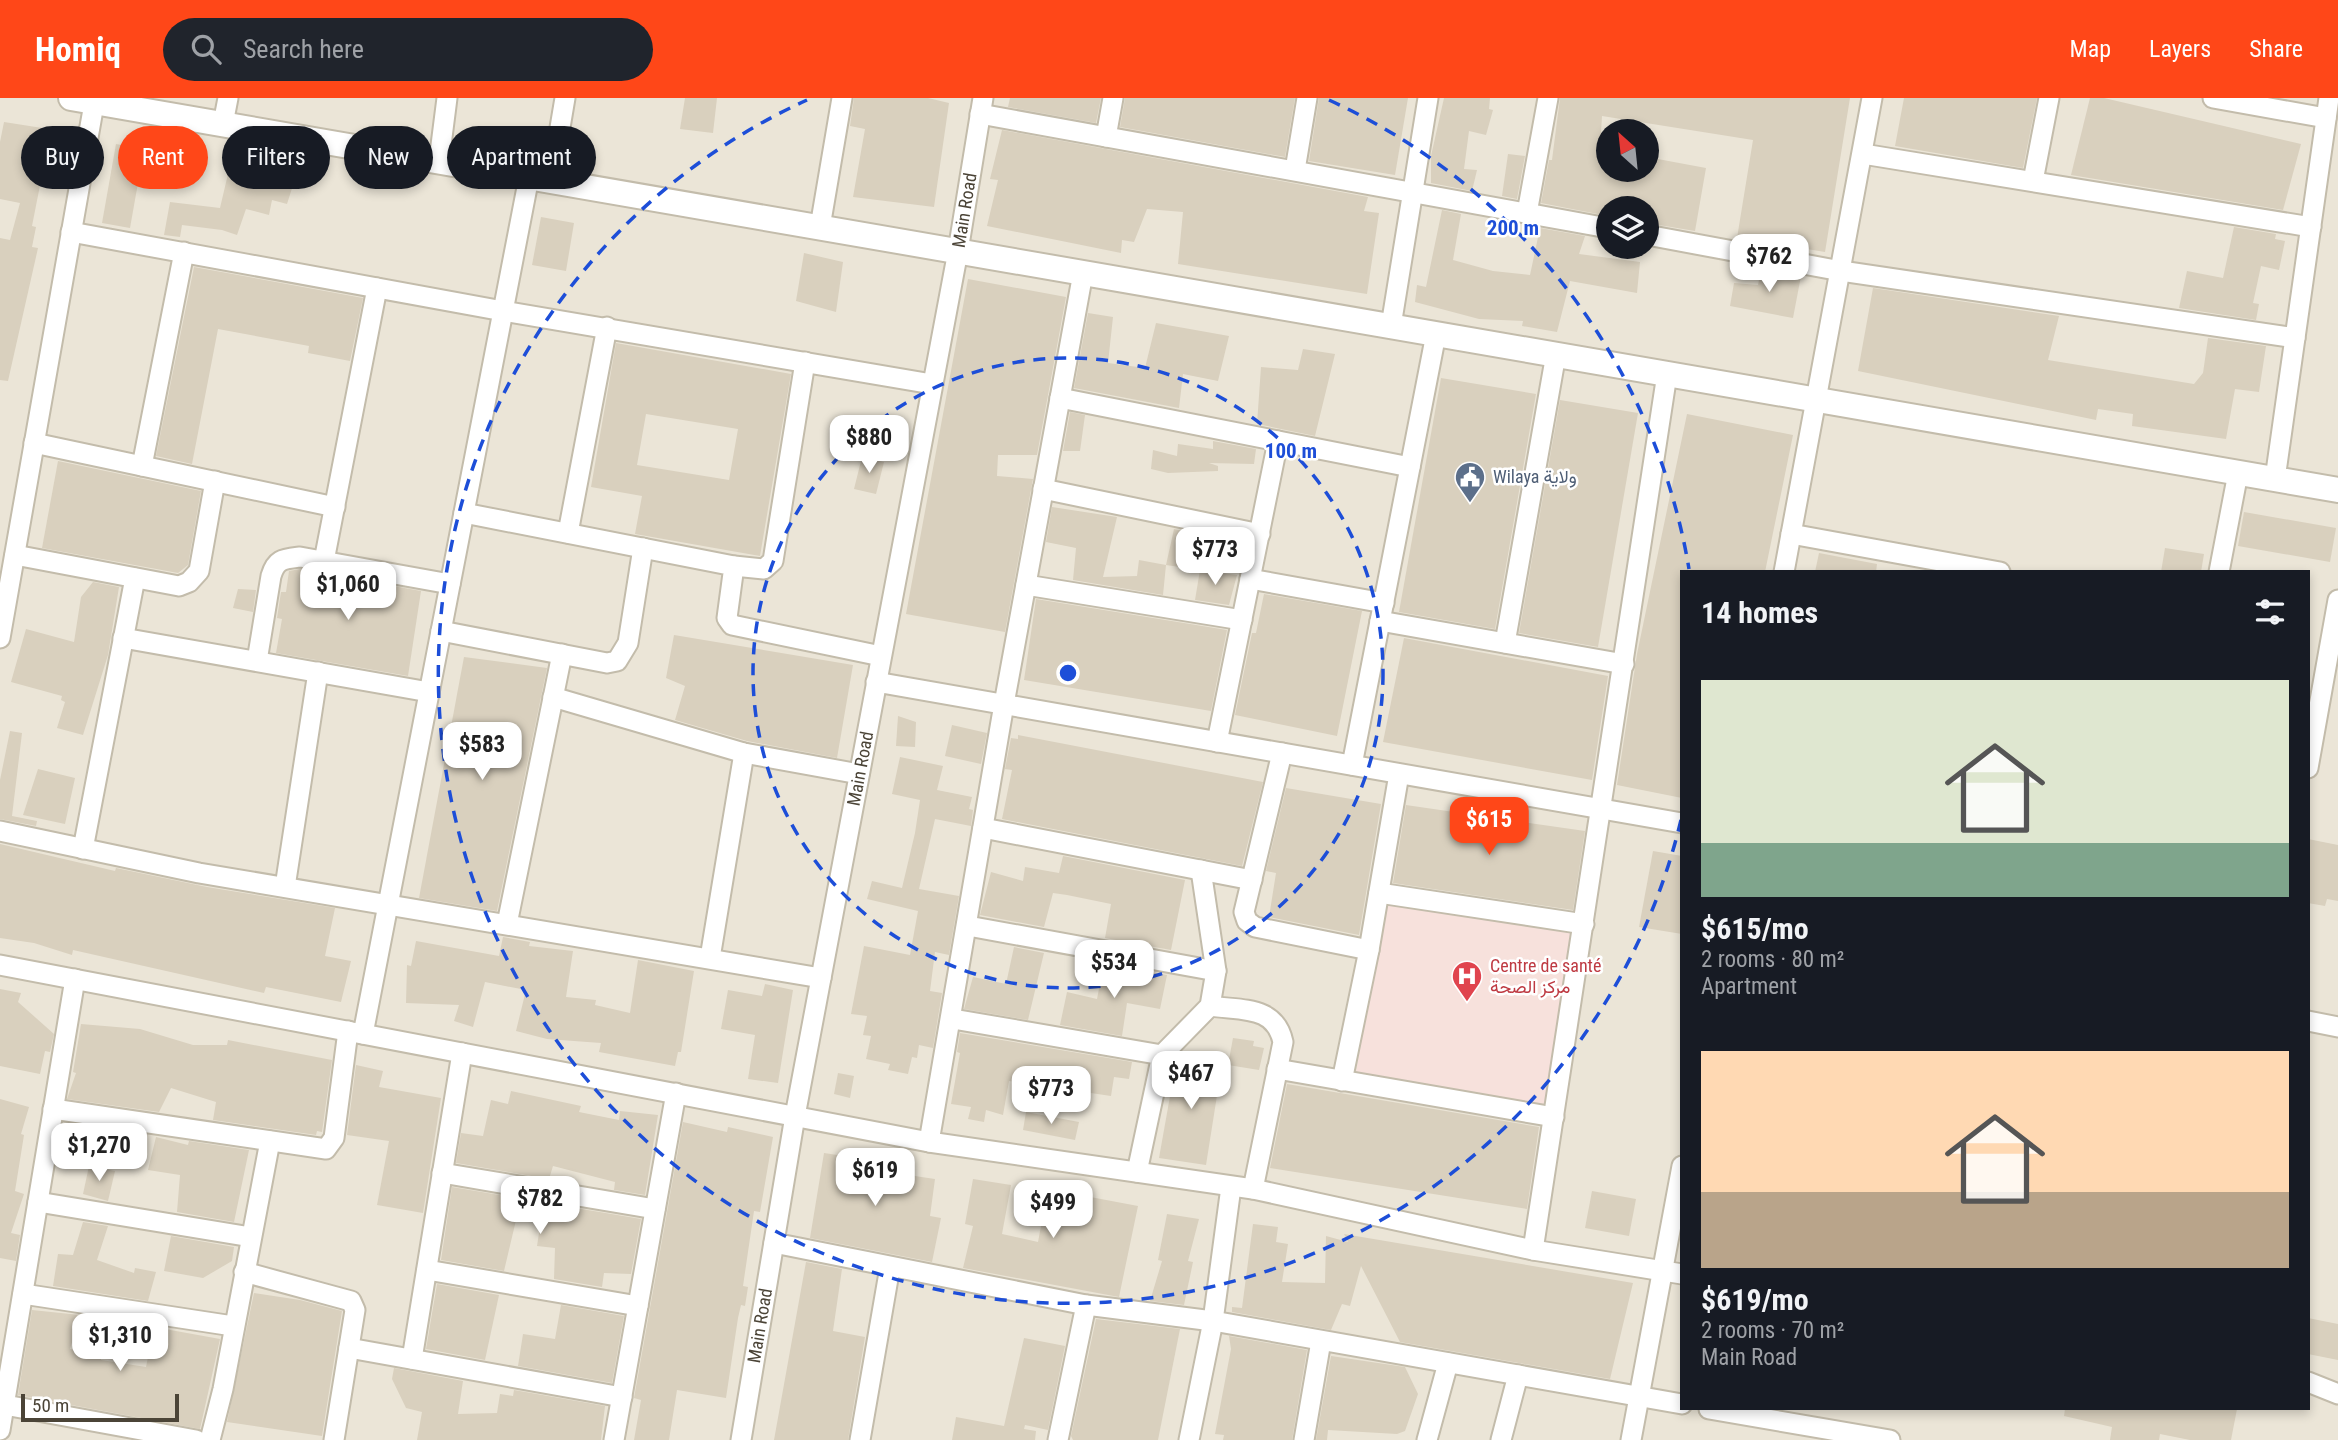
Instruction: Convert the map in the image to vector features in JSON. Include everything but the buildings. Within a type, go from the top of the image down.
[{"type":"street","points":[[223,124],[229,98]]},
{"type":"street","points":[[439,162],[447,98]]},
{"type":"street","points":[[556,126],[565,98]]},
{"type":"street","points":[[820,228],[841,100],[821,98]]},
{"type":"street","points":[[1106,137],[1113,98]]},
{"type":"street","points":[[1295,170],[1307,98]]},
{"type":"street","points":[[1391,326],[1428,98]]},
{"type":"street","points":[[1527,213],[1548,98]]},
{"type":"street","points":[[1784,570],[1872,98]]},
{"type":"street","points":[[2033,181],[2049,98]]},
{"type":"street","points":[[2213,98],[2326,118]]},
{"type":"street","points":[[2275,479],[2329,98]]},
{"type":"street","points":[[0,638],[71,232],[87,99],[447,163]]},
{"type":"street","points":[[981,106],[1106,137],[1596,226]]},
{"type":"street","name":"Main Road","points":[[741,1440],[795,1116],[958,251],[981,106]]},
{"type":"street","points":[[1863,154],[2311,227]]},
{"type":"street","points":[[53,1109],[318,1150],[331,1146],[388,904],[503,311],[537,189]]},
{"type":"street","points":[[596,189],[2338,490]]},
{"type":"street","points":[[71,232],[503,311],[932,384]]},
{"type":"street","points":[[1659,237],[1841,271],[2295,338]]},
{"type":"street","points":[[142,466],[184,253]]},
{"type":"street","points":[[929,1142],[953,1019],[1004,704],[1083,273]]},
{"type":"street","points":[[324,561],[377,288]]},
{"type":"street","points":[[568,533],[607,327]]},
{"type":"street","points":[[1352,765],[1436,334]]},
{"type":"street","points":[[1505,643],[1556,354]]},
{"type":"street","points":[[464,513],[734,566],[764,569],[772,561],[805,362]]},
{"type":"street","points":[[1533,1250],[1667,374]]},
{"type":"street","points":[[1060,398],[1410,467]]},
{"type":"street","points":[[1217,742],[1278,441]]},
{"type":"street","points":[[34,443],[335,507]]},
{"type":"street","points":[[2220,570],[2238,473]]},
{"type":"street","points":[[15,555],[179,586],[189,582],[199,571],[215,481]]},
{"type":"street","points":[[1043,489],[1260,534]]},
{"type":"street","points":[[0,523],[20,527]]},
{"type":"street","points":[[1791,534],[1989,570]]},
{"type":"street","points":[[441,631],[607,663],[617,661],[625,651],[643,548]]},
{"type":"street","points":[[257,662],[275,565],[282,559],[300,557],[450,584]]},
{"type":"street","points":[[734,566],[727,618],[732,625],[881,656]]},
{"type":"street","points":[[83,849],[135,578]]},
{"type":"street","points":[[1250,579],[1505,643],[1624,664]]},
{"type":"street","points":[[1026,585],[1242,620]]},
{"type":"street","points":[[2310,757],[2338,600]]},
{"type":"street","points":[[123,638],[429,692]]},
{"type":"street","points":[[507,924],[562,654]]},
{"type":"street","points":[[285,887],[318,672]]},
{"type":"street","points":[[876,682],[1680,823]]},
{"type":"street","points":[[554,697],[744,753],[859,774]]},
{"type":"street","points":[[710,958],[744,753]]},
{"type":"street","points":[[1282,753],[1244,912],[1247,921],[1255,927],[1369,950]]},
{"type":"street","points":[[1342,1081],[1369,950],[1399,774]]},
{"type":"street","points":[[983,828],[1252,880]]},
{"type":"street","points":[[0,831],[285,887],[821,978]]},
{"type":"street","points":[[1137,1172],[1162,1055],[1210,1006],[1216,971],[1201,870]]},
{"type":"street","points":[[1379,893],[1584,924]]},
{"type":"street","points":[[968,926],[1216,971]]},
{"type":"street","points":[[0,965],[929,1142],[1253,1189],[1533,1250],[1680,1274]]},
{"type":"street","points":[[0,1430],[75,979]]},
{"type":"street","points":[[1210,1006],[1266,1014],[1280,1028],[1283,1042],[1253,1189]]},
{"type":"street","points":[[953,1019],[1162,1055]]},
{"type":"street","points":[[2310,1021],[2338,1027]]},
{"type":"street","points":[[412,1359],[462,1053]]},
{"type":"street","points":[[1278,1069],[1554,1117]]},
{"type":"street","points":[[614,1440],[676,1093]]},
{"type":"street","points":[[210,1440],[223,1389],[270,1142]]},
{"type":"street","points":[[442,1173],[655,1209]]},
{"type":"street","points":[[1631,1440],[1680,1176]]},
{"type":"street","points":[[1189,1440],[1213,1321],[1231,1187]]},
{"type":"street","points":[[38,1202],[251,1237]]},
{"type":"street","points":[[774,1243],[1086,1305],[1213,1321],[1680,1404]]},
{"type":"street","points":[[860,1440],[890,1266]]},
{"type":"street","points":[[426,1270],[638,1306]]},
{"type":"street","points":[[244,1272],[351,1301],[355,1310],[334,1440]]},
{"type":"street","points":[[23,1294],[233,1326]]},
{"type":"street","points":[[1058,1440],[1086,1305]]},
{"type":"street","points":[[1304,1440],[1321,1341]]},
{"type":"street","points":[[349,1348],[622,1397]]},
{"type":"street","points":[[1427,1440],[1448,1363]]},
{"type":"street","points":[[1502,1440],[1518,1375]]},
{"type":"street","points":[[2310,1383],[2338,1394]]},
{"type":"street","points":[[3,1405],[196,1440]]},
{"type":"street","points":[[1715,1410],[1889,1440]]},
{"type":"shaded area","points":[[0,98],[2338,98],[2338,1440],[0,1440]]},
{"type":"shaded area","name":"Centre de santé مركز الصحة","points":[[1386,901],[1579,934],[1548,1105],[1356,1072]]},
{"type":"place","name":"Wilaya ولاية","points":[[1470,504]]},
{"type":"place","name":"Centre de santé مركز الصحة","points":[[1467,1003]]}]
